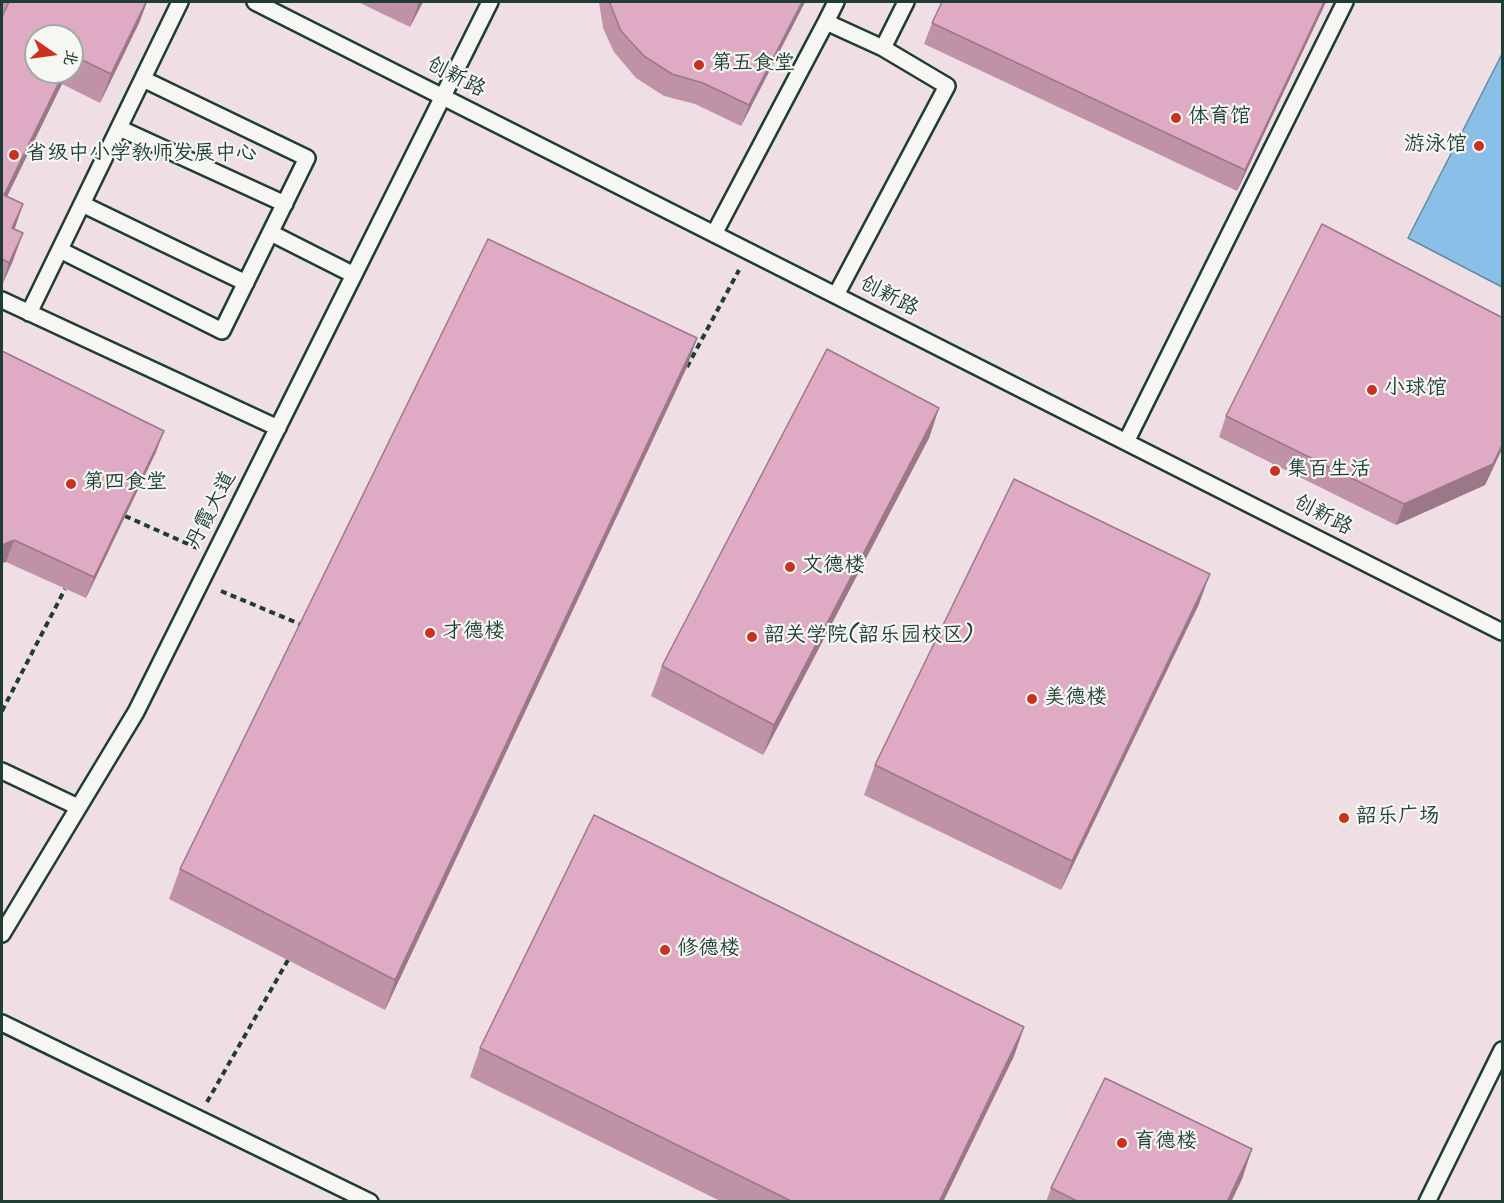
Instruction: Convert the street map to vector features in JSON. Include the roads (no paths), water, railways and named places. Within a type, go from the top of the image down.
[{"type":"lane","points":[[29,313],[180,2]]},
{"type":"lane","name":"创新路","points":[[255,2],[1503,632]]},
{"type":"lane","name":"丹霞大道","points":[[2,934],[136,711],[490,2]]},
{"type":"lane","points":[[714,234],[836,2]]},
{"type":"lane","points":[[883,48],[906,2]]},
{"type":"lane","points":[[1126,441],[1345,2]]},
{"type":"lane","points":[[826,22],[883,48],[947,86],[836,295]]},
{"type":"lane","points":[[60,250],[222,331],[308,158],[142,80]]},
{"type":"lane","points":[[119,128],[285,204]]},
{"type":"lane","points":[[82,204],[246,282]]},
{"type":"lane","points":[[271,233],[354,275]]},
{"type":"lane","points":[[2,300],[278,428]]},
{"type":"lane","points":[[2,771],[78,807]]},
{"type":"lane","points":[[2,1023],[370,1202]]},
{"type":"lane","points":[[1427,1202],[1503,1050]]},
{"type":"water","name":"游泳馆","points":[[1502,54],[1502,287],[1408,238]]},
{"type":"place","name":"第五食堂","points":[[699,65]]},
{"type":"place","name":"体育馆","points":[[1176,118]]},
{"type":"place","name":"游泳馆","points":[[1479,146]]},
{"type":"place","name":"省级中小学教师发展中心","points":[[14,155]]},
{"type":"place","name":"小球馆","points":[[1372,390]]},
{"type":"place","name":"集百生活","points":[[1275,471]]},
{"type":"place","name":"第四食堂","points":[[71,484]]},
{"type":"place","name":"文德楼","points":[[790,567]]},
{"type":"place","name":"才德楼","points":[[430,633]]},
{"type":"place","name":"韶关学院(韶乐园校区)","points":[[752,637]]},
{"type":"place","name":"美德楼","points":[[1032,699]]},
{"type":"place","name":"韶乐广场","points":[[1344,818]]},
{"type":"place","name":"修德楼","points":[[665,950]]},
{"type":"place","name":"育德楼","points":[[1122,1143]]}]
